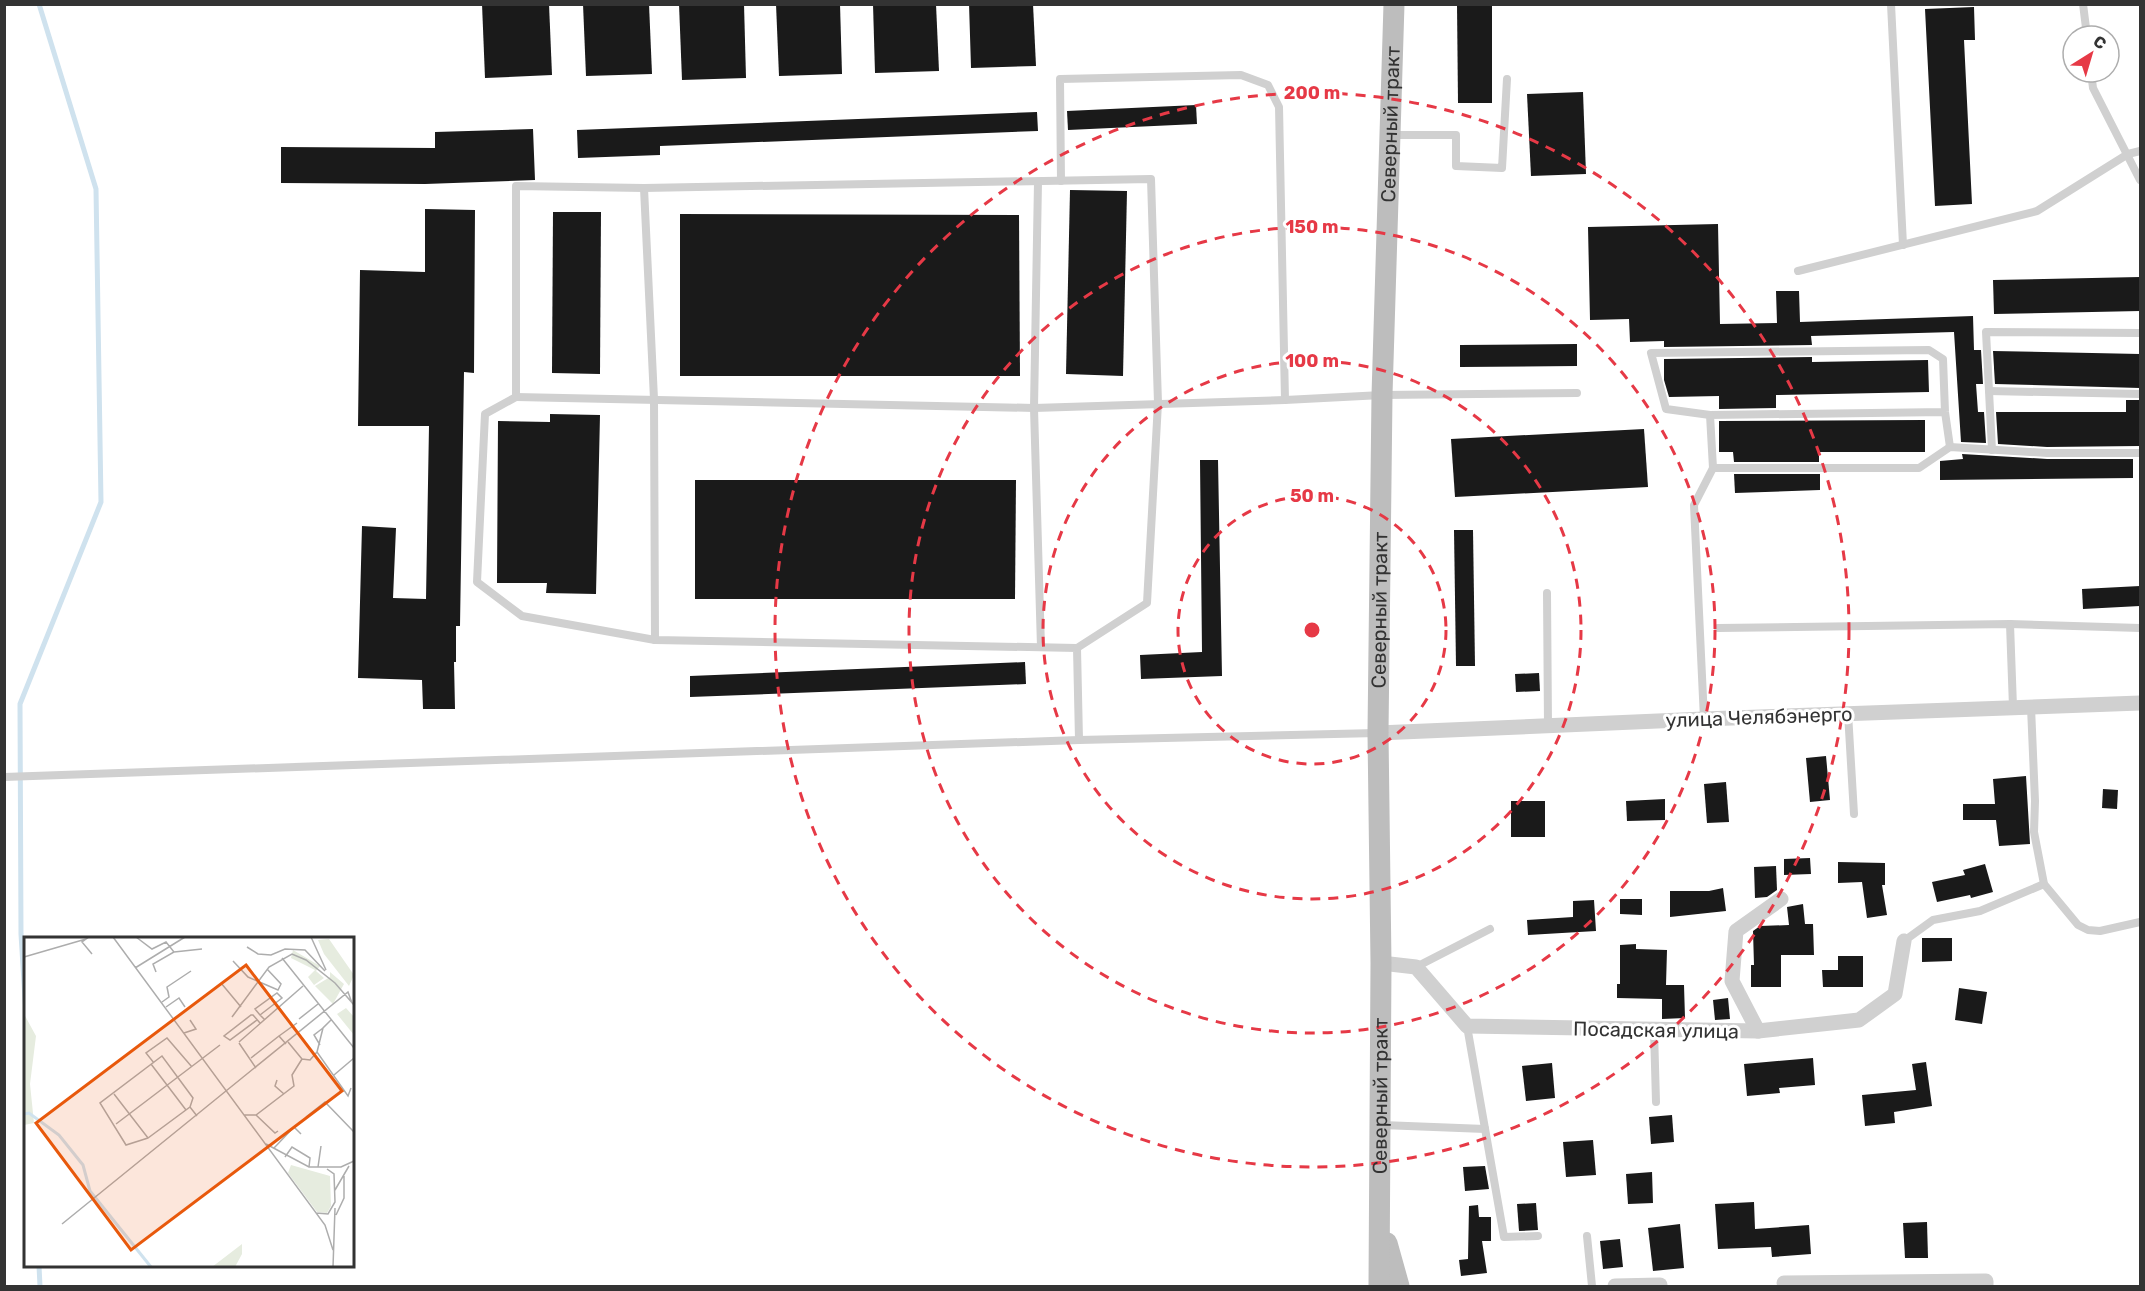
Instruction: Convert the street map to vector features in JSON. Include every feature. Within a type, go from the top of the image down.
[{"type":"main road","name":"Северный тракт","points":[[1379,1287],[1381,963],[1378,733],[1382,394],[1394,4]]},
{"type":"main road","name":"Северный тракт","points":[[1380,1216],[1399,1287]]},
{"type":"street","name":"улица Челябэнерго","points":[[1378,733],[2140,703]]},
{"type":"street","points":[[1758,1031],[1732,981],[1736,931],[1781,899]]},
{"type":"street","name":"Посадская улица","points":[[1467,1026],[1758,1031],[1859,1020],[1895,994],[1904,941]]},
{"type":"street","points":[[1381,963],[1416,967],[1467,1026]]},
{"type":"street","points":[[1784,1283],[1986,1281],[1986,1287]]},
{"type":"street","points":[[1615,1287],[1660,1286]]},
{"type":"lane","points":[[1891,4],[1903,245]]},
{"type":"lane","points":[[2083,4],[2086,24]]},
{"type":"lane","points":[[1061,181],[1060,79],[1241,75],[1268,86],[1279,107],[1285,400]]},
{"type":"lane","points":[[1391,135],[1456,135],[1456,166],[1502,168],[1507,79]]},
{"type":"lane","points":[[2092,84],[2140,180]]},
{"type":"lane","points":[[1798,271],[2037,212],[2128,154],[2140,152]]},
{"type":"lane","points":[[516,397],[516,186],[644,188],[1151,179],[1158,403],[1147,603],[1077,648],[655,640],[522,616],[477,582],[484,414],[516,397],[1034,408],[1158,403],[1285,400],[1382,394],[1577,393]]},
{"type":"lane","points":[[1038,182],[1034,408],[1041,647]]},
{"type":"lane","points":[[644,188],[654,399],[655,640]]},
{"type":"lane","points":[[1992,450],[1986,332],[2140,333]]},
{"type":"lane","points":[[1945,412],[1710,415],[1666,409],[1651,353],[1929,350],[1943,359],[1945,412],[1950,447]]},
{"type":"lane","points":[[1989,391],[2140,394]]},
{"type":"lane","points":[[1704,719],[1694,505],[1713,468],[1710,415]]},
{"type":"lane","points":[[1713,468],[1919,468],[1950,447],[2047,453],[2140,453]]},
{"type":"lane","points":[[1547,593],[1548,726]]},
{"type":"lane","points":[[2010,624],[2013,707]]},
{"type":"lane","points":[[1718,628],[2010,624],[2140,628]]},
{"type":"lane","points":[[1077,648],[1079,740]]},
{"type":"lane","points":[[2031,707],[2034,832],[2044,885],[2078,926],[2088,930],[2100,931],[2140,922]]},
{"type":"lane","points":[[1848,713],[1854,814]]},
{"type":"lane","points":[[4,777],[1079,740],[1378,733]]},
{"type":"lane","points":[[1904,941],[1933,920],[1980,911],[2044,885]]},
{"type":"lane","points":[[1416,967],[1490,929]]},
{"type":"lane","points":[[1467,1026],[1504,1237],[1538,1236]]},
{"type":"lane","points":[[1654,1030],[1656,1102]]},
{"type":"lane","points":[[1380,1125],[1485,1129]]},
{"type":"lane","points":[[1587,1236],[1593,1287]]},
{"type":"building","points":[[482,4],[549,4],[552,75],[485,78]]},
{"type":"building","points":[[583,4],[649,4],[652,74],[586,76]]},
{"type":"building","points":[[679,4],[744,4],[746,78],[682,80]]},
{"type":"building","points":[[776,4],[840,4],[842,74],[779,76]]},
{"type":"building","points":[[873,4],[936,4],[939,71],[875,73]]},
{"type":"building","points":[[969,4],[1033,4],[1036,66],[971,68]]},
{"type":"building","points":[[1457,4],[1492,4],[1492,103],[1458,103]]},
{"type":"building","points":[[1974,7],[1975,40],[1964,40],[1972,204],[1935,206],[1925,9]]},
{"type":"building","points":[[1583,92],[1586,174],[1531,176],[1527,94]]},
{"type":"building","points":[[1196,105],[1197,124],[1068,130],[1067,111]]},
{"type":"building","points":[[1037,112],[1038,131],[660,146],[660,155],[578,158],[577,130]]},
{"type":"building","points":[[533,129],[535,180],[425,184],[281,183],[281,147],[435,148],[435,132]]},
{"type":"building","points":[[1070,190],[1127,191],[1123,376],[1066,374]]},
{"type":"building","points":[[425,209],[475,210],[474,373],[464,372],[460,626],[456,626],[455,709],[423,709],[422,680],[358,678],[362,526],[396,528],[393,598],[426,599],[429,426],[358,426],[360,270],[425,272]]},
{"type":"building","points":[[553,212],[601,212],[600,374],[552,373]]},
{"type":"building","points":[[680,214],[1019,215],[1020,376],[680,376]]},
{"type":"building","points":[[1718,224],[1720,324],[1777,323],[1776,291],[1799,291],[1800,322],[1973,316],[1974,350],[1981,350],[1983,384],[1976,384],[1978,412],[1984,412],[1986,443],[1961,442],[1954,332],[1811,336],[1812,345],[1664,347],[1664,341],[1630,342],[1629,319],[1590,320],[1588,227]]},
{"type":"building","points":[[2140,277],[2140,311],[1994,314],[1993,280]]},
{"type":"building","points":[[1577,344],[1577,366],[1460,367],[1460,345]]},
{"type":"building","points":[[1993,351],[2140,354],[2140,388],[1995,384]]},
{"type":"building","points":[[1812,357],[1812,362],[1928,360],[1929,392],[1776,395],[1776,408],[1719,409],[1719,396],[1669,397],[1664,380],[1664,359]]},
{"type":"building","points":[[2126,400],[2140,400],[2140,446],[2047,447],[1998,444],[1996,412],[2126,412]]},
{"type":"building","points":[[550,414],[600,415],[596,594],[546,593],[547,583],[497,583],[498,421],[550,422]]},
{"type":"building","points":[[1925,420],[1925,452],[1819,452],[1819,462],[1734,462],[1733,452],[1719,452],[1719,421]]},
{"type":"building","points":[[1644,429],[1648,487],[1455,497],[1451,439]]},
{"type":"building","points":[[1962,454],[2047,459],[2133,459],[2133,478],[1940,480],[1940,461],[1963,459]]},
{"type":"building","points":[[1200,460],[1218,460],[1222,676],[1141,679],[1140,655],[1202,652]]},
{"type":"building","points":[[1734,474],[1820,474],[1820,490],[1735,493]]},
{"type":"building","points":[[695,480],[1016,480],[1015,599],[695,599]]},
{"type":"building","points":[[1454,530],[1473,530],[1475,666],[1456,666]]},
{"type":"building","points":[[2140,586],[2140,606],[2083,609],[2082,589]]},
{"type":"building","points":[[1025,662],[1026,684],[690,697],[690,676]]},
{"type":"building","points":[[1539,673],[1540,691],[1516,692],[1515,674]]},
{"type":"building","points":[[1826,756],[1830,800],[1810,802],[1806,758]]},
{"type":"building","points":[[2026,776],[2030,844],[1999,846],[1996,820],[1963,820],[1963,804],[1995,804],[1993,779]]},
{"type":"building","points":[[1726,782],[1729,822],[1707,823],[1704,784]]},
{"type":"building","points":[[2103,789],[2118,790],[2117,809],[2102,808]]},
{"type":"building","points":[[1665,799],[1665,820],[1627,821],[1626,801]]},
{"type":"building","points":[[1511,801],[1545,801],[1545,837],[1511,837]]},
{"type":"building","points":[[1810,858],[1811,874],[1784,875],[1784,859]]},
{"type":"building","points":[[1838,862],[1885,863],[1885,885],[1882,885],[1887,915],[1867,918],[1862,882],[1838,883]]},
{"type":"building","points":[[1985,864],[1993,892],[1971,898],[1970,895],[1937,902],[1932,882],[1965,875],[1963,870]]},
{"type":"building","points":[[1776,866],[1777,890],[1767,897],[1755,898],[1754,867]]},
{"type":"building","points":[[1723,888],[1726,911],[1670,917],[1670,891],[1709,891]]},
{"type":"building","points":[[1620,899],[1642,899],[1642,915],[1620,914]]},
{"type":"building","points":[[1594,900],[1596,931],[1528,935],[1527,920],[1573,917],[1573,901]]},
{"type":"building","points":[[1803,904],[1805,924],[1813,924],[1814,955],[1781,955],[1781,987],[1751,987],[1751,965],[1754,965],[1753,931],[1760,926],[1789,925],[1787,907]]},
{"type":"building","points":[[1922,938],[1952,938],[1952,961],[1922,962]]},
{"type":"building","points":[[1636,944],[1636,949],[1667,950],[1666,985],[1684,985],[1685,1018],[1662,1019],[1662,999],[1617,998],[1617,984],[1620,984],[1620,945]]},
{"type":"building","points":[[1838,956],[1863,956],[1863,987],[1823,987],[1822,970],[1838,970]]},
{"type":"building","points":[[1959,988],[1987,992],[1982,1024],[1955,1020]]},
{"type":"building","points":[[1728,998],[1730,1019],[1715,1020],[1713,1000]]},
{"type":"building","points":[[1813,1058],[1815,1085],[1779,1088],[1780,1093],[1747,1096],[1744,1064]]},
{"type":"building","points":[[1926,1062],[1932,1106],[1894,1112],[1895,1123],[1865,1126],[1862,1095],[1916,1090],[1912,1064]]},
{"type":"building","points":[[1552,1063],[1555,1098],[1526,1101],[1522,1066]]},
{"type":"building","points":[[1672,1115],[1674,1142],[1651,1144],[1649,1117]]},
{"type":"building","points":[[1593,1140],[1596,1175],[1566,1177],[1563,1142]]},
{"type":"building","points":[[1485,1166],[1489,1189],[1465,1191],[1463,1167]]},
{"type":"building","points":[[1652,1172],[1653,1203],[1628,1204],[1626,1174]]},
{"type":"building","points":[[1754,1202],[1755,1229],[1809,1225],[1811,1254],[1772,1257],[1771,1247],[1718,1249],[1715,1204]]},
{"type":"building","points":[[1536,1203],[1538,1230],[1519,1231],[1517,1204]]},
{"type":"building","points":[[1478,1205],[1479,1217],[1491,1217],[1491,1241],[1482,1241],[1487,1273],[1461,1276],[1459,1260],[1468,1259],[1469,1206]]},
{"type":"building","points":[[1927,1222],[1928,1258],[1905,1258],[1903,1223]]},
{"type":"building","points":[[1680,1224],[1684,1268],[1653,1271],[1648,1228]]},
{"type":"building","points":[[1620,1239],[1623,1267],[1603,1269],[1600,1241]]},
{"type":"waterway","points":[[24,982],[21,934],[20,704],[101,502],[96,189],[39,4]]},
{"type":"waterway","points":[[39,1267],[40,1286]]}]
